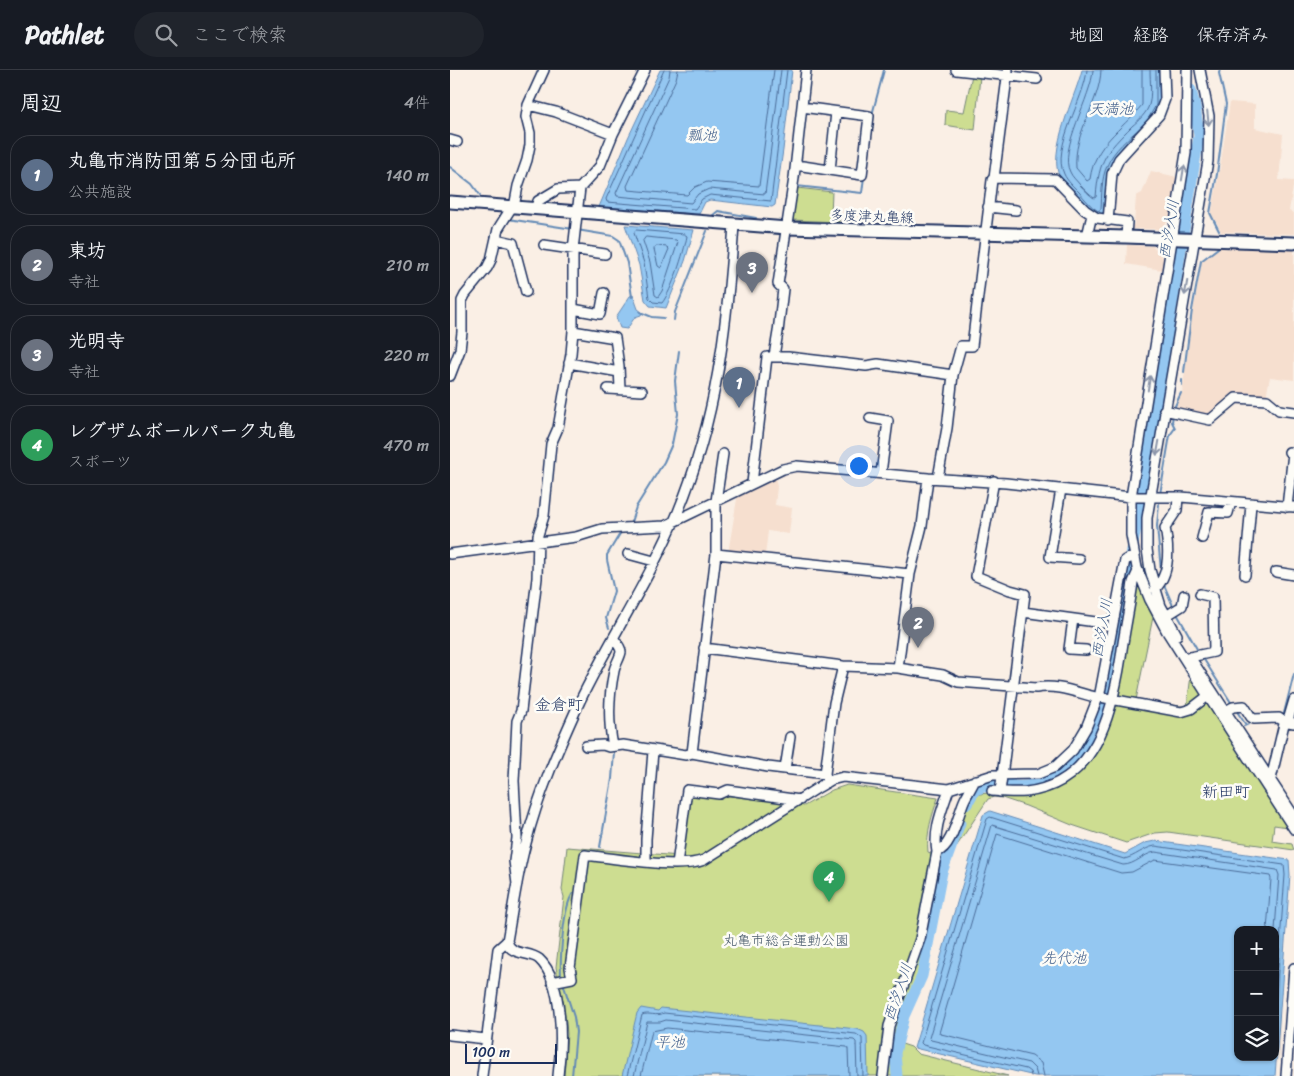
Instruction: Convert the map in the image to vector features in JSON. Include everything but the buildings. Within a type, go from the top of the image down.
[{"type":"main road","name":"多度津丸亀線","points":[[450,202],[787,228],[1126,236],[1294,243]]},
{"type":"street","points":[[450,376],[460,350],[462,301],[487,268],[491,260],[498,229],[514,202],[527,160],[530,133],[526,117],[528,106],[544,70]]},
{"type":"street","points":[[517,884],[514,862],[517,838],[514,781],[517,721],[521,711],[537,578],[537,542],[546,499],[551,444],[558,428],[573,331],[573,250],[580,188],[600,166],[613,134],[645,70]]},
{"type":"street","points":[[774,356],[783,289],[778,284],[796,165],[806,70]]},
{"type":"street","points":[[956,70],[1008,73],[1037,79]]},
{"type":"street","points":[[1108,221],[1112,174],[1119,159],[1159,115],[1165,99],[1164,70]]},
{"type":"street","points":[[1181,70],[1187,75],[1184,239],[1164,410],[1131,535],[1137,570],[1156,612],[1211,694],[1229,710],[1294,829]]},
{"type":"street","points":[[1188,659],[1166,616],[1155,589],[1147,549],[1147,518],[1141,497],[1184,239],[1210,144],[1209,116],[1200,70]]},
{"type":"street","points":[[898,668],[910,574],[947,428],[953,375],[961,346],[972,346],[988,207],[992,180],[994,178],[1008,73]]},
{"type":"street","points":[[528,106],[556,112],[613,134]]},
{"type":"street","points":[[796,165],[862,175],[869,116],[802,107]]},
{"type":"street","points":[[830,170],[836,112]]},
{"type":"street","points":[[994,178],[1056,179],[1092,215],[1108,221],[1127,222],[1126,236]]},
{"type":"street","points":[[535,209],[538,200],[558,189],[580,188]]},
{"type":"street","points":[[988,207],[1016,210]]},
{"type":"street","points":[[1087,236],[1092,215]]},
{"type":"street","points":[[558,1076],[561,1030],[552,982],[545,967],[537,958],[508,946],[507,941],[517,884],[526,841],[558,750],[581,700],[673,523],[698,457],[712,406],[723,344],[734,225]]},
{"type":"street","points":[[496,239],[513,243],[526,292]]},
{"type":"street","points":[[544,245],[605,254]]},
{"type":"street","points":[[573,309],[600,314],[604,293]]},
{"type":"street","points":[[573,331],[615,338],[620,389]]},
{"type":"street","points":[[752,483],[767,357],[774,356],[866,366],[878,364],[953,375]]},
{"type":"street","points":[[569,362],[619,372]]},
{"type":"street","points":[[608,389],[642,391]]},
{"type":"street","points":[[1164,410],[1210,420],[1236,398],[1267,400],[1279,410],[1294,412]]},
{"type":"street","points":[[870,418],[888,421],[881,474]]},
{"type":"street","points":[[450,554],[576,537],[602,529],[664,526],[783,469],[797,466],[933,478],[994,481],[1141,497],[1290,507],[1293,453],[1289,452]]},
{"type":"street","points":[[692,753],[716,554],[716,501],[723,454]]},
{"type":"street","points":[[994,481],[976,576],[1025,594],[1002,777],[996,791],[1031,791],[1044,788],[1072,774],[1091,753],[1103,731],[1114,699],[1133,582],[1137,570]]},
{"type":"street","points":[[1061,489],[1050,557],[1079,559]]},
{"type":"street","points":[[1155,589],[1161,582],[1166,567],[1168,546],[1166,528],[1177,510],[1178,498]]},
{"type":"street","points":[[1202,538],[1209,512],[1228,513],[1231,502]]},
{"type":"street","points":[[1245,575],[1251,504]]},
{"type":"street","points":[[628,554],[654,561]]},
{"type":"street","points":[[716,554],[910,574]]},
{"type":"street","points":[[586,746],[623,745],[686,755],[692,753],[826,778],[843,777],[949,789],[975,780],[1046,772],[1062,762],[1079,743],[1100,697],[1125,560],[1135,556]]},
{"type":"street","points":[[1276,572],[1294,574]]},
{"type":"street","points":[[1188,659],[1214,652],[1213,597],[1200,594]]},
{"type":"street","points":[[1166,616],[1182,606],[1184,595]]},
{"type":"street","points":[[1023,612],[1102,623]]},
{"type":"street","points":[[1073,619],[1069,649],[1086,650]]},
{"type":"street","points":[[613,638],[620,647],[621,652],[614,673],[611,694],[610,725],[613,746]]},
{"type":"street","points":[[704,648],[843,666],[898,668],[944,676],[958,682],[1036,688],[1048,686],[1181,712],[1191,709],[1211,694]]},
{"type":"street","points":[[552,982],[572,978],[570,968],[585,855],[677,864],[688,864],[704,860],[800,800],[826,778],[834,703],[843,666]]},
{"type":"street","points":[[1229,710],[1244,706],[1251,718],[1286,721]]},
{"type":"street","points":[[1268,781],[1286,721],[1293,706]]},
{"type":"street","points":[[785,769],[790,737]]},
{"type":"street","points":[[646,861],[654,751]]},
{"type":"street","points":[[937,852],[942,850],[950,838],[965,799],[975,780]]},
{"type":"street","points":[[1268,781],[1294,816]]},
{"type":"street","points":[[883,1076],[889,1026],[920,939],[937,852],[936,833],[949,789]]},
{"type":"street","points":[[677,864],[687,790],[719,794],[728,790],[800,800]]},
{"type":"street","points":[[482,1076],[498,949],[507,941]]},
{"type":"street","points":[[1286,1076],[1294,968]]},
{"type":"street","points":[[450,1035],[486,1039]]},
{"type":"shaded area","points":[[1230,102],[1255,104],[1255,128],[1283,134],[1279,180],[1294,181],[1289,211],[1294,213],[1294,234],[1221,232],[1211,216]]},
{"type":"shaded area","points":[[1151,171],[1177,177],[1170,219],[1160,229],[1130,229],[1134,224],[1136,196],[1142,193]]},
{"type":"shaded area","points":[[1127,245],[1153,246],[1165,260],[1162,270],[1126,264]]},
{"type":"shaded area","points":[[1219,248],[1294,250],[1294,380],[1270,377],[1266,397],[1235,395],[1211,414],[1203,414],[1177,408],[1177,401],[1182,393],[1193,310],[1202,261]]},
{"type":"shaded area","points":[[775,475],[777,487],[775,505],[792,508],[789,534],[768,531],[765,556],[728,553],[738,493]]},
{"type":"green space","points":[[972,75],[980,76],[975,130],[945,125],[946,110],[964,112]]},
{"type":"green space","points":[[797,188],[832,192],[831,214],[840,215],[839,222],[792,220]]},
{"type":"green space","name":"丸亀市総合運動公園","points":[[1138,580],[1153,617],[1136,700],[1187,707],[1191,675],[1288,827],[1274,825],[1272,841],[1292,844],[1294,850],[1168,832],[1155,833],[1126,843],[1072,825],[1026,806],[994,797],[988,799],[942,868],[919,975],[913,989],[899,1043],[911,1047],[918,1054],[1008,1076],[564,1076],[567,1034],[556,967],[564,897],[562,890],[567,847],[680,856],[690,792],[769,800],[804,806],[832,790],[847,785],[938,798],[928,838],[928,852],[933,854],[947,841],[964,796],[996,792],[1037,791],[1080,770],[1117,697]]},
{"type":"water","name":"瓢池","points":[[660,70],[792,70],[775,205],[772,207],[710,200],[705,202],[699,214],[599,207],[628,138]]},
{"type":"water","name":"天満池","points":[[1082,70],[1161,70],[1161,107],[1119,156],[1106,217],[1098,217],[1060,178],[1057,167],[1059,139]]},
{"type":"water","points":[[625,225],[694,230],[685,261],[666,308],[650,306],[645,300],[639,265]]},
{"type":"water","points":[[633,295],[638,309],[642,312],[641,315],[635,317],[627,329],[620,328],[616,317],[630,296]]},
{"type":"water","name":"先代池","points":[[990,811],[1125,854],[1145,843],[1155,841],[1289,860],[1290,875],[1279,1022],[1279,926],[1234,926],[1234,1061],[1276,1061],[1275,1076],[1035,1076],[914,1048],[983,815]]},
{"type":"water","name":"平池","points":[[641,1008],[658,1011],[661,1008],[857,1029],[864,1032],[867,1036],[868,1076],[622,1076],[637,1013]]},
{"type":"waterway","points":[[872,115],[884,70]]},
{"type":"waterway","points":[[1219,231],[1210,213],[1226,104],[1219,73],[1220,70]]},
{"type":"waterway","name":"西汐入川","points":[[967,804],[975,790],[986,786],[997,784],[1030,785],[1054,777],[1066,770],[1085,749],[1103,710],[1143,486],[1199,136],[1191,90]]},
{"type":"waterway","points":[[450,167],[472,184],[480,195]]},
{"type":"waterway","points":[[796,186],[862,193],[864,177]]},
{"type":"waterway","points":[[712,216],[718,211],[756,218]]},
{"type":"waterway","points":[[508,219],[573,229]]},
{"type":"waterway","points":[[577,230],[613,236],[619,240],[627,263],[632,297]]},
{"type":"waterway","points":[[674,320],[675,312],[707,231]]},
{"type":"waterway","points":[[1184,372],[1201,261],[1218,248]]},
{"type":"waterway","points":[[640,312],[652,317],[664,318]]},
{"type":"waterway","points":[[631,522],[636,507],[664,462],[672,444],[678,414],[675,381],[679,351]]},
{"type":"waterway","points":[[1182,380],[1182,385]]},
{"type":"waterway","points":[[1175,406],[1181,393]]},
{"type":"waterway","points":[[1160,494],[1170,435],[1175,428],[1172,422],[1173,415]]},
{"type":"waterway","points":[[1159,504],[1157,526],[1161,571]]},
{"type":"waterway","points":[[609,628],[606,618],[614,591],[607,555],[621,532]]},
{"type":"waterway","points":[[1164,585],[1174,608]]},
{"type":"waterway","points":[[1176,612],[1197,649]]},
{"type":"waterway","points":[[1203,658],[1232,704]]},
{"type":"waterway","points":[[1283,717],[1294,674]]},
{"type":"waterway","points":[[1236,710],[1246,725]]},
{"type":"waterway","points":[[1244,726],[1253,722]]},
{"type":"waterway","points":[[600,847],[612,779],[614,752]]},
{"type":"waterway","name":"西汐入川","points":[[897,1076],[895,1053],[904,1016],[922,976],[942,872],[960,823]]},
{"type":"waterway","points":[[561,976],[565,921],[573,893]]},
{"type":"waterway","points":[[563,983],[574,1017],[576,1032],[572,1076]]},
{"type":"place","name":"光明寺","points":[[752,293]]},
{"type":"place","name":"丸亀市消防団第５分団屯所","points":[[739,408]]},
{"type":"place","name":"東坊","points":[[918,648]]},
{"type":"place","name":"レグザムボールパーク丸亀","points":[[829,902]]},
{"type":"district","name":"金倉町","points":[[559,704]]},
{"type":"district","name":"新田町","points":[[1226,791]]}]
